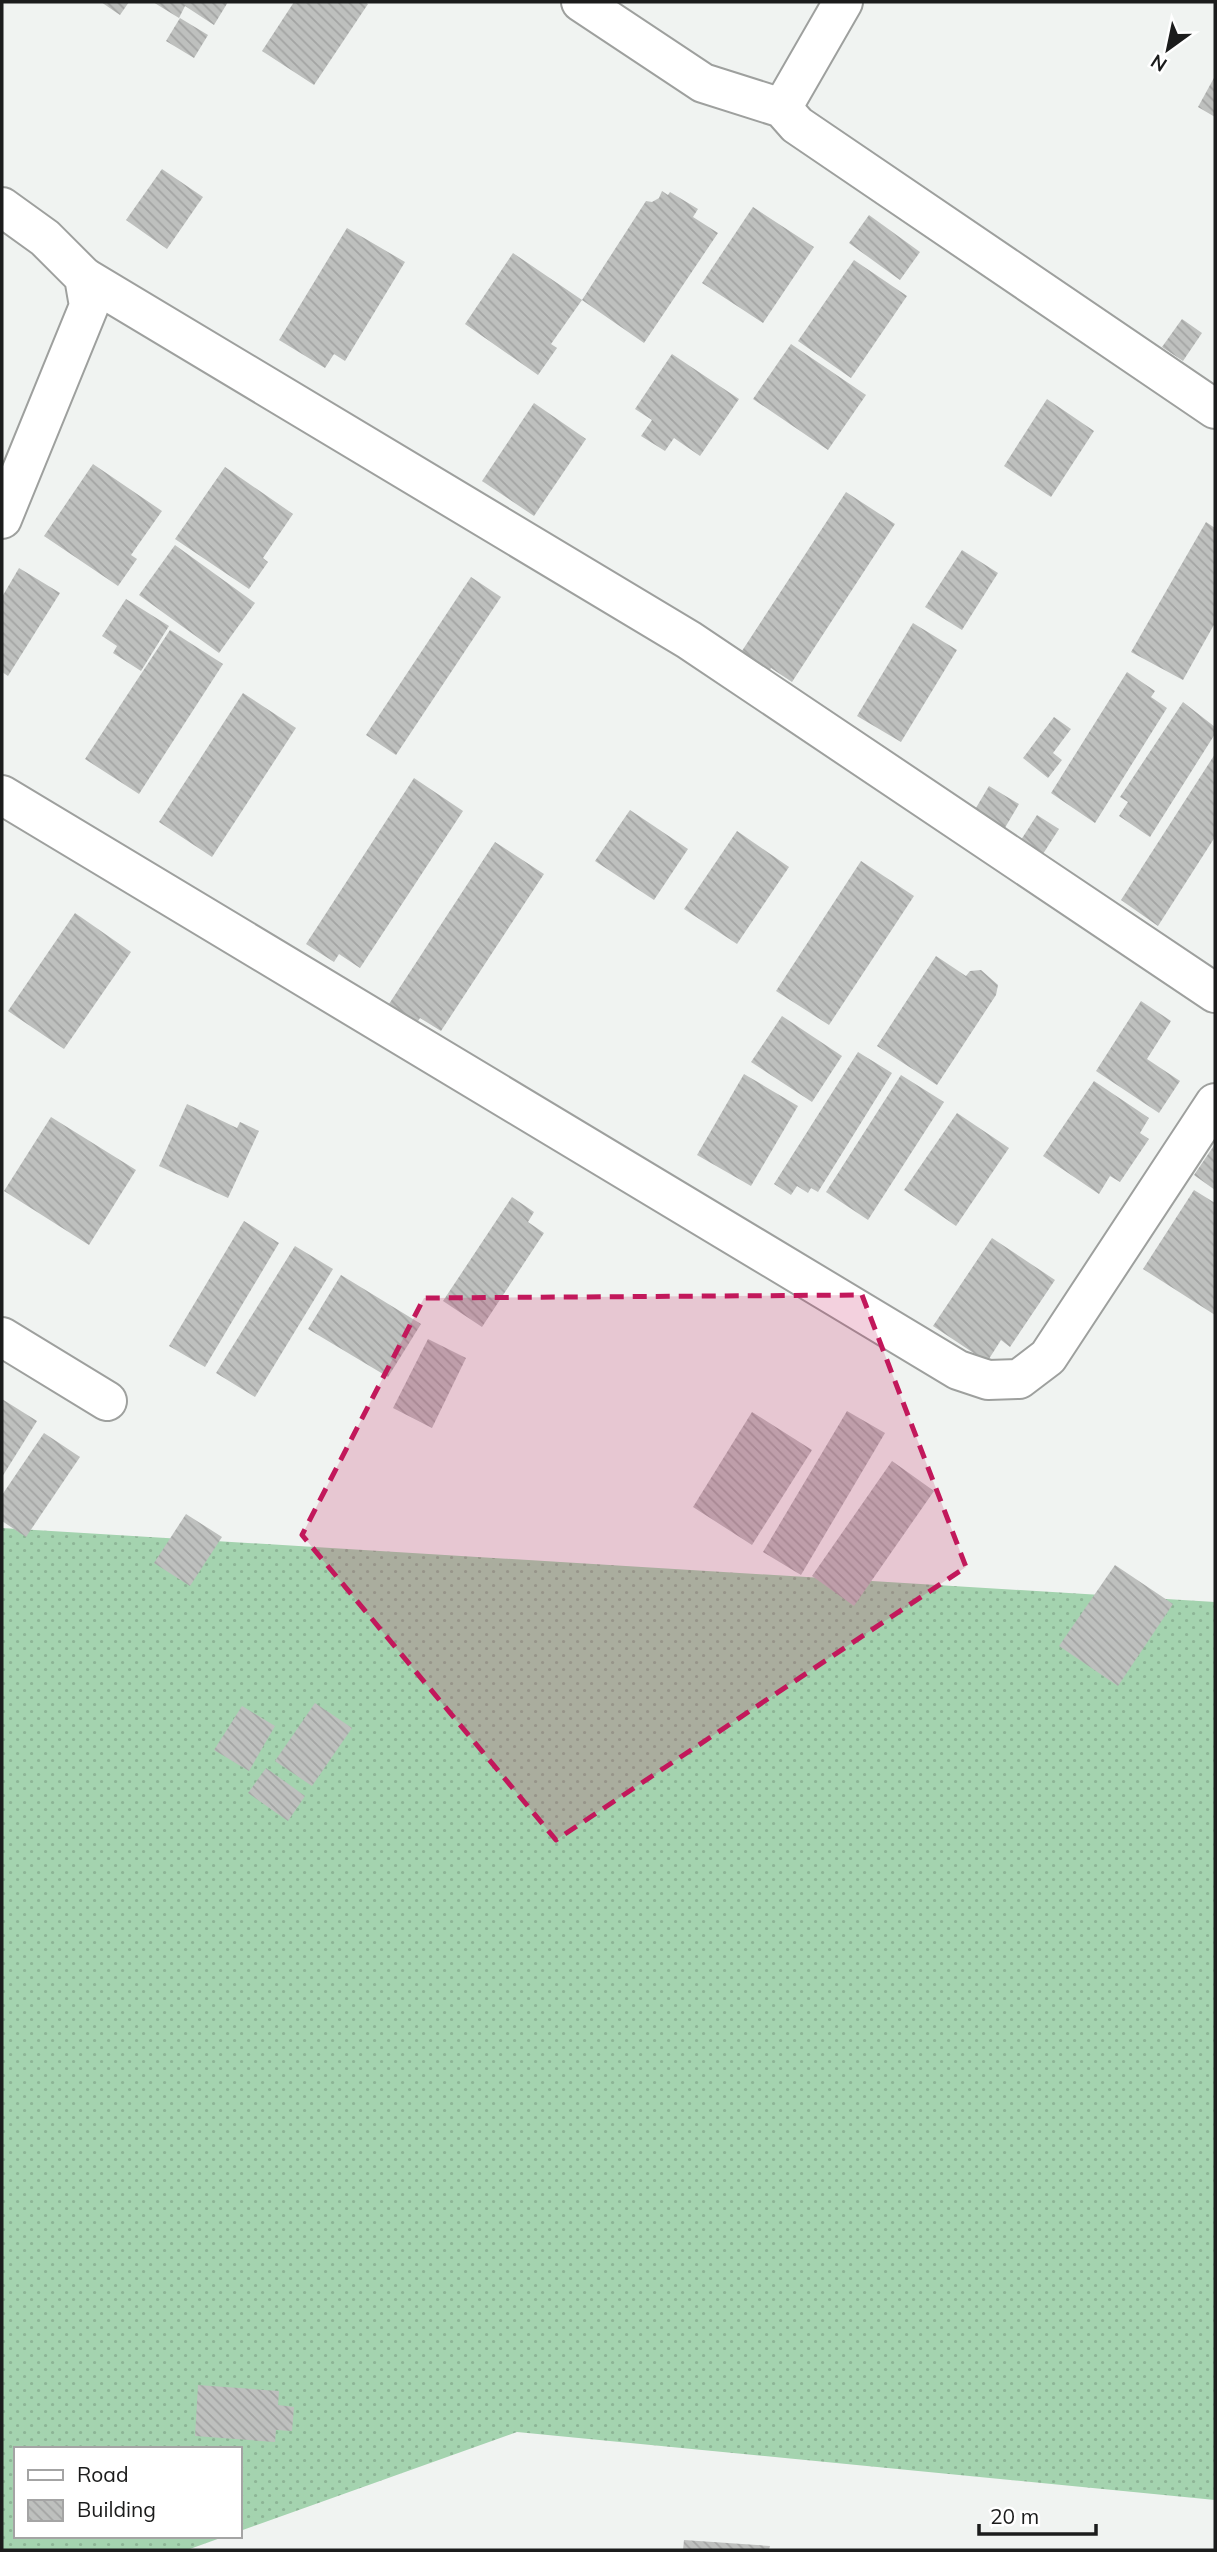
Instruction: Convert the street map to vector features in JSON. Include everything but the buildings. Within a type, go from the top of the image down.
[{"type":"street","points":[[581,2],[703,83],[782,107],[797,124],[1215,409]]},
{"type":"street","points":[[782,107],[843,2]]},
{"type":"street","points":[[2,207],[45,238],[84,278],[689,640],[1215,993]]},
{"type":"street","points":[[2,519],[89,306],[84,278]]},
{"type":"street","points":[[2,795],[958,1370],[988,1380],[1019,1379],[1048,1357],[1215,1103]]},
{"type":"street","points":[[2,1337],[107,1401]]},
{"type":"highlighted area","points":[[862,1295],[966,1567],[556,1840],[302,1535],[424,1298]]},
{"type":"green space","points":[[2,1528],[1215,1602],[1215,2500],[517,2432],[242,2530],[242,2447],[14,2447],[14,2538],[220,2538],[187,2550],[2,2550]]}]
